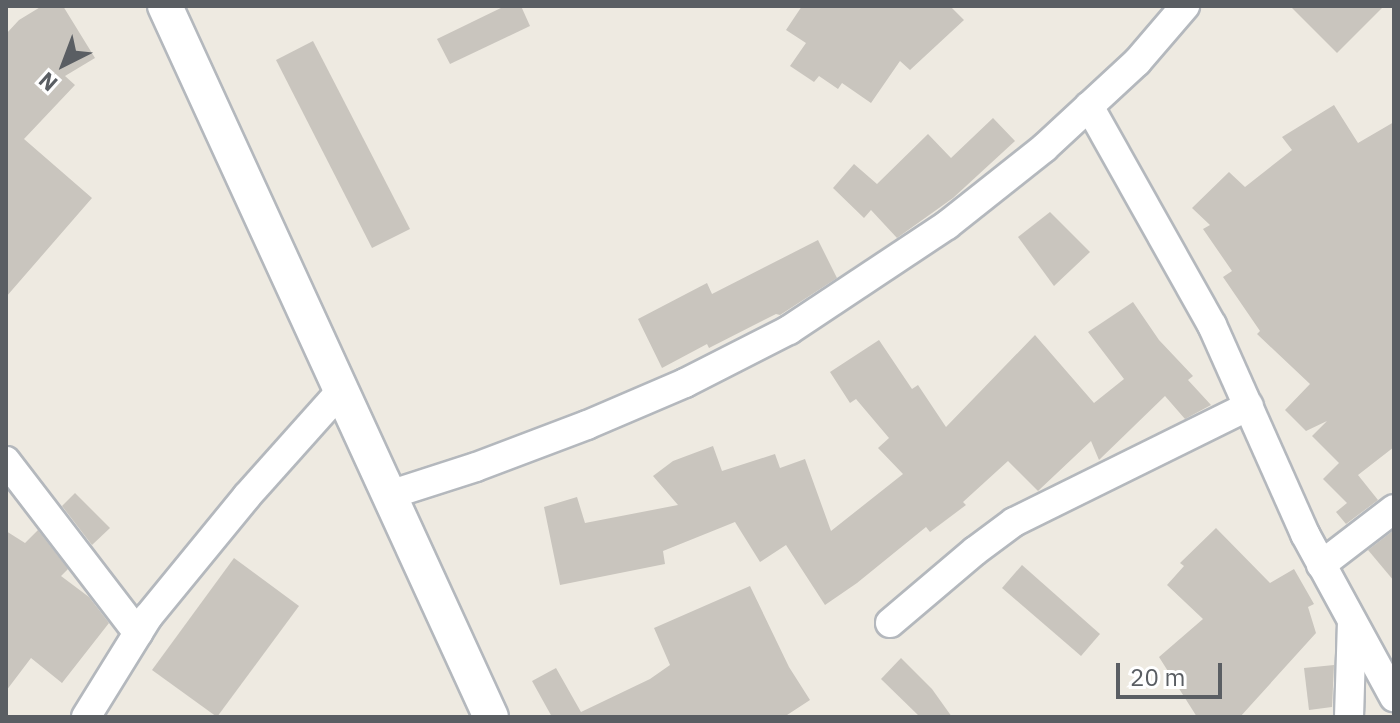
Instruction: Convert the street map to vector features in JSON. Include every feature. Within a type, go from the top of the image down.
[{"type":"street","points":[[165,6],[491,717]]},
{"type":"street","points":[[389,495],[476,467],[587,425],[685,383],[789,330],[947,225],[1044,148],[1137,62],[1185,6]]},
{"type":"street","points":[[1089,106],[1212,325],[1321,565],[1394,697]]},
{"type":"street","points":[[86,717],[138,633],[247,496],[341,391]]},
{"type":"street","points":[[890,623],[1014,522],[1249,406]]},
{"type":"street","points":[[6,461],[138,633]]},
{"type":"street","points":[[1321,565],[1394,509]]},
{"type":"street","points":[[1349,717],[1352,620]]},
{"type":"building","points":[[42,6],[63,6],[95,58],[65,76],[75,85],[24,139],[92,198],[6,297],[6,34],[19,20]]},
{"type":"building","points":[[505,6],[521,6],[530,26],[450,64],[437,39]]},
{"type":"building","points":[[802,6],[950,6],[964,20],[910,70],[900,61],[871,103],[842,83],[838,89],[819,76],[814,82],[790,66],[806,43],[786,30]]},
{"type":"building","points":[[1290,6],[1384,6],[1337,53]]},
{"type":"building","points":[[313,41],[410,229],[372,248],[276,60]]},
{"type":"building","points":[[1334,105],[1358,143],[1394,122],[1394,447],[1358,475],[1378,500],[1346,524],[1336,512],[1347,503],[1323,479],[1339,463],[1312,436],[1327,421],[1306,431],[1285,410],[1310,384],[1257,334],[1260,331],[1223,277],[1232,271],[1203,229],[1210,225],[1192,208],[1229,172],[1245,187],[1292,150],[1282,137]]},
{"type":"building","points":[[993,118],[1015,141],[953,198],[897,238],[871,210],[864,218],[833,188],[854,164],[877,184],[928,134],[951,158]]},
{"type":"building","points":[[1050,212],[1090,252],[1054,286],[1018,237]]},
{"type":"building","points":[[818,240],[837,278],[780,315],[776,314],[709,348],[707,344],[662,368],[638,319],[707,283],[712,294]]},
{"type":"building","points":[[1133,302],[1159,340],[1193,376],[1188,380],[1211,405],[1185,419],[1165,396],[1099,460],[1091,441],[1038,491],[1008,461],[963,502],[966,505],[930,532],[926,527],[825,605],[786,545],[760,562],[735,522],[663,551],[665,564],[560,585],[544,507],[577,497],[585,523],[678,505],[653,476],[673,461],[713,446],[722,471],[775,454],[780,468],[805,459],[831,531],[903,474],[878,448],[889,438],[856,399],[850,403],[830,372],[879,340],[912,389],[918,385],[946,427],[1035,335],[1094,403],[1124,379],[1088,332]]},
{"type":"building","points":[[75,493],[110,528],[92,545],[62,506]]},
{"type":"building","points":[[1216,528],[1270,583],[1294,569],[1314,604],[1308,607],[1316,633],[1240,717],[1197,717],[1159,657],[1203,619],[1167,585],[1184,566],[1180,563]]},
{"type":"building","points":[[38,530],[68,569],[61,576],[89,597],[109,623],[62,683],[31,658],[6,691],[6,531],[25,543]]},
{"type":"building","points":[[1394,530],[1394,581],[1368,550]]},
{"type":"building","points":[[234,558],[299,606],[217,717],[152,670]]},
{"type":"building","points":[[1022,565],[1100,634],[1081,656],[1002,588]]},
{"type":"building","points":[[750,586],[789,667],[810,700],[784,717],[552,717],[532,681],[556,668],[581,712],[650,679],[670,665],[654,628]]},
{"type":"building","points":[[901,658],[932,689],[952,717],[920,717],[881,679]]},
{"type":"building","points":[[1334,665],[1332,707],[1309,710],[1304,668]]}]
